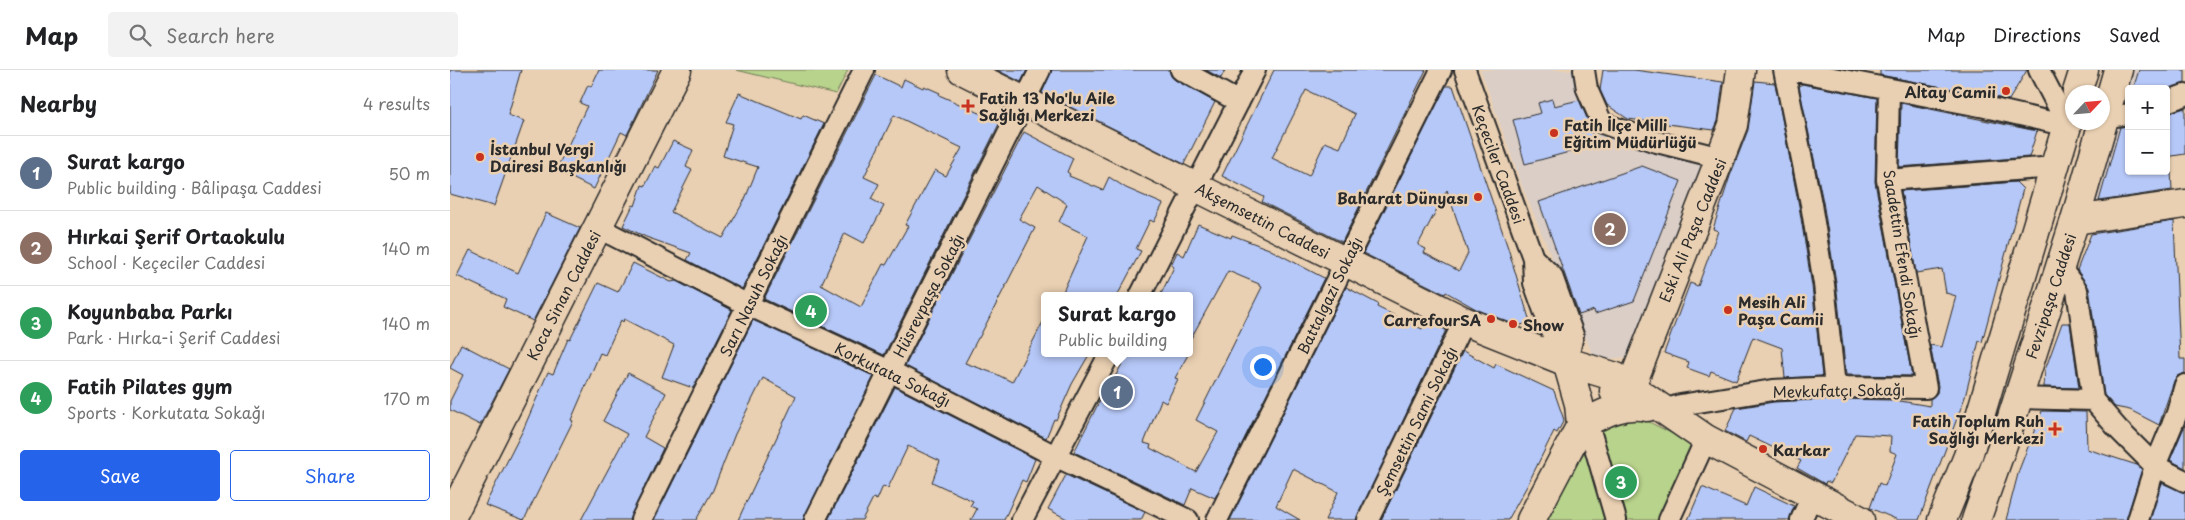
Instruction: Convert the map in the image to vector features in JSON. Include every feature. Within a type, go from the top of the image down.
[{"type":"main road","name":"Koca Sinan Caddesi","points":[[450,520],[677,70]]},
{"type":"main road","name":"Akşemsettin Caddesi","points":[[962,70],[1464,321],[1567,362],[1599,370],[1630,386],[1806,508],[1860,520]]},
{"type":"main road","name":"Eski Ali Paşa Caddesi","points":[[1630,386],[1733,125],[1741,70]]},
{"type":"main road","points":[[2079,85],[2084,70]]},
{"type":"main road","name":"Fevzipaşa Caddesi","points":[[1976,520],[2018,398],[2074,220],[2116,116],[2118,70]]},
{"type":"main road","name":"Fevzipaşa Caddesi","points":[[1942,520],[1968,456],[2066,130]]},
{"type":"main road","points":[[2074,220],[2185,204]]},
{"type":"main road","points":[[1532,520],[1580,425],[1579,404],[1567,362]]},
{"type":"main road","points":[[1580,425],[1624,406],[1638,405],[1665,410]]},
{"type":"street","name":"Sarı Nasuh Sokağı","points":[[641,520],[864,70]]},
{"type":"street","name":"Hüsrevpaşa Sokağı","points":[[815,520],[1040,70]]},
{"type":"street","points":[[1181,70],[1239,102]]},
{"type":"street","points":[[1142,292],[1255,70]]},
{"type":"street","name":"Battalgazi Sokağı","points":[[1217,520],[1441,70]]},
{"type":"street","name":"Keçeciler Caddesi","points":[[1465,70],[1533,258],[1534,283],[1555,341],[1567,362]]},
{"type":"street","points":[[1584,70],[1587,89],[1602,123],[1654,141],[1721,158]]},
{"type":"street","points":[[1784,70],[1823,275],[1835,387]]},
{"type":"street","points":[[1791,70],[1985,107],[2065,116]]},
{"type":"street","points":[[2038,70],[2065,110]]},
{"type":"street","name":"Saadettin Efendi Sokağı","points":[[1889,90],[1887,180],[1926,388]]},
{"type":"street","points":[[2170,101],[2185,95]]},
{"type":"street","points":[[1887,180],[2054,167]]},
{"type":"street","name":"Korkutata Sokağı","points":[[597,227],[748,306],[890,371],[1056,458],[1188,520]]},
{"type":"street","points":[[2059,266],[2077,290],[2093,400],[2118,429],[2155,466],[2185,481]]},
{"type":"street","name":"Şemsettin Sami Sokağı","points":[[1368,520],[1464,321]]},
{"type":"street","points":[[1022,520],[1108,357]]},
{"type":"street","points":[[2138,520],[2155,466],[2177,413],[2185,385]]},
{"type":"street","name":"Mevkufatçı Sokağı","points":[[1665,410],[1680,405],[1773,390],[1835,387],[1926,388]]},
{"type":"street","points":[[2018,398],[2093,400]]},
{"type":"street","points":[[1580,425],[1592,437],[1616,520]]},
{"type":"street","points":[[1669,520],[1706,439]]},
{"type":"shaded area","points":[[1481,70],[1578,70],[1596,130],[1708,162],[1627,357],[1595,360],[1524,191]]},
{"type":"shaded area","points":[[2133,70],[2172,70],[2168,85],[2128,85]]},
{"type":"shaded area","points":[[2125,96],[2125,175],[2143,175],[2136,201],[2093,209]]},
{"type":"green space","points":[[736,70],[848,70],[836,94]]},
{"type":"green space","points":[[1639,417],[1695,445],[1662,520],[1539,520],[1599,431]]},
{"type":"building","name":"İstanbul Vergi Dairesi Başkanlığı","points":[[450,70],[521,70],[508,115],[524,121],[494,206],[450,194]]},
{"type":"building","points":[[599,70],[658,70],[627,135],[621,132],[594,189],[556,170],[587,106],[580,103],[588,85],[591,87]]},
{"type":"building","points":[[997,70],[1027,70],[1021,82]]},
{"type":"building","points":[[1052,70],[1169,70],[1175,80],[1215,102],[1184,164],[1042,93]]},
{"type":"building","points":[[1206,70],[1225,70],[1221,78]]},
{"type":"building","points":[[1274,70],[1426,70],[1342,242],[1262,202],[1264,197],[1222,176]],"holes":[[[1306,90],[1355,114],[1340,148],[1325,142],[1309,176],[1272,158]]]},
{"type":"building","points":[[1603,70],[1634,70],[1723,82],[1718,121],[1714,130],[1628,119],[1607,105],[1600,90]]},
{"type":"building","points":[[1880,70],[2027,70],[2009,100],[1880,75]]},
{"type":"building","points":[[2139,70],[2185,70],[2185,83],[2170,88],[2170,85],[2134,85]]},
{"type":"building","points":[[876,75],[901,87],[904,79],[923,88],[924,86],[940,93],[939,95],[1000,122],[884,355],[764,299]],"holes":[[[894,115],[962,148],[946,176],[935,170],[905,225],[908,226],[886,265],[883,264],[861,307],[821,285],[845,233],[864,243],[884,206],[871,199],[879,184],[864,177]]]},
{"type":"building","points":[[1755,81],[1775,83],[1799,206],[1812,286],[1822,376],[1785,378],[1782,348],[1753,337],[1736,381],[1711,371],[1709,376],[1687,368],[1689,362],[1664,353],[1690,283],[1698,286],[1718,231],[1713,229],[1730,176],[1748,130]]},
{"type":"building","points":[[1802,84],[1877,98],[1875,182],[1912,376],[1846,375],[1836,282],[1823,202],[1799,86]]},
{"type":"building","points":[[1446,86],[1453,86],[1508,248],[1530,322],[1518,326],[1476,309],[1446,292],[1445,294],[1363,253]],"holes":[[[1447,190],[1468,253],[1459,271],[1424,253],[1426,249],[1418,245]]]},
{"type":"building","points":[[739,93],[801,119],[803,115],[824,124],[742,289],[687,260],[691,253],[646,237],[623,226],[633,205],[635,206],[642,185],[645,186],[655,166],[659,168],[673,141],[693,150],[686,167],[692,170],[671,212],[723,238],[745,199],[758,167],[723,156],[733,124],[726,122]]},
{"type":"building","name":"Fatih İlçe Milli Eğitim Müdürlüğü","points":[[1552,99],[1554,106],[1579,100],[1590,125],[1595,145],[1525,164],[1513,120],[1541,113],[1538,103]]},
{"type":"building","points":[[1901,103],[2037,131],[2029,157],[1899,167]]},
{"type":"building","points":[[2185,108],[2185,154],[2170,156],[2170,113]]},
{"type":"building","points":[[2125,126],[2125,175],[2170,175],[2171,171],[2172,190],[2099,201],[2120,127]]},
{"type":"building","points":[[1024,132],[1073,158],[1067,172],[1070,174],[1069,176],[1103,190],[1109,177],[1126,188],[1163,204],[1154,222],[1150,220],[1136,249],[1141,251],[1119,292],[1063,292],[1088,236],[1059,222],[1067,204],[1038,185],[1019,219],[1035,228],[965,363],[1012,382],[1041,326],[1041,357],[1088,357],[1072,384],[1046,438],[905,366]]},
{"type":"building","points":[[1642,166],[1681,181],[1634,301],[1595,314],[1594,310],[1579,315],[1539,202]]},
{"type":"building","points":[[2016,182],[2023,189],[1982,342],[1979,341],[1965,397],[1919,520],[1898,520],[1870,508],[1879,483],[1885,486],[1897,454],[1890,451],[1891,436],[1855,434],[1831,483],[1826,481],[1825,484],[1797,468],[1801,461],[1749,436],[1746,442],[1725,431],[1736,408],[1774,402],[1835,399],[1894,400],[1930,406],[1930,399],[1937,393],[1938,386],[1930,345],[1942,347],[1956,296],[1946,293],[1942,269],[1916,273],[1901,191]]},
{"type":"building","points":[[546,213],[580,228],[533,321],[503,307],[506,299],[457,276],[470,250],[518,273]]},
{"type":"building","points":[[2174,221],[2180,359],[2185,359],[2185,373],[2177,376],[2174,381],[2159,425],[2130,410],[2115,407],[2104,395],[2089,288],[2077,270],[2091,234]]},
{"type":"building","points":[[1198,224],[1231,238],[1232,235],[1269,249],[1324,278],[1215,498],[1192,488],[1185,505],[1074,452],[1101,398],[1103,399],[1126,357],[1187,357],[1175,378],[1178,379],[1166,403],[1161,400],[1144,443],[1151,445],[1150,448],[1196,472],[1218,432],[1196,420],[1262,287],[1228,271],[1193,335],[1193,292],[1162,292],[1174,267],[1171,265],[1177,252],[1184,256]]},
{"type":"building","points":[[633,263],[671,282],[676,281],[732,310],[693,388],[662,377],[674,345],[624,319],[623,322],[621,320],[605,355],[600,353],[571,420],[573,421],[524,520],[485,505],[523,430],[548,372],[553,374],[568,339],[570,340],[598,283],[618,292]]},
{"type":"building","points":[[1346,287],[1378,304],[1377,307],[1422,329],[1425,323],[1431,323],[1446,330],[1356,520],[1325,520],[1338,492],[1293,469],[1276,506],[1300,520],[1230,520]]},
{"type":"building","points":[[753,320],[874,376],[803,520],[738,520],[796,396],[763,378],[735,434],[713,490],[696,520],[654,520]]},
{"type":"building","points":[[2062,323],[2070,323],[2079,388],[2044,387],[2045,370]]},
{"type":"building","points":[[461,344],[509,369],[480,425],[450,410],[450,401],[463,375],[450,368]]},
{"type":"building","points":[[1463,351],[1494,368],[1496,364],[1554,391],[1564,420],[1557,433],[1554,431],[1508,520],[1381,520]]},
{"type":"building","points":[[628,373],[666,393],[644,437],[663,448],[629,520],[581,520],[627,434],[603,421]]},
{"type":"building","points":[[895,387],[1035,459],[1026,482],[1022,480],[1004,520],[971,520],[977,509],[970,506],[973,501],[932,482],[940,461],[908,446],[888,488],[883,486],[877,500],[873,498],[862,520],[828,520]]},
{"type":"building","points":[[2042,411],[2086,412],[2087,449],[2137,465],[2142,469],[2126,520],[2006,520],[2019,470]]},
{"type":"building","points":[[2185,425],[2185,468],[2170,460]]},
{"type":"building","points":[[1066,475],[1145,512],[1141,520],[1069,520],[1048,509]]},
{"type":"building","points":[[2162,483],[2185,493],[2185,520],[2150,520]]},
{"type":"building","points":[[1702,487],[1746,506],[1754,487],[1794,506],[1789,520],[1688,520]]},
{"type":"place","name":"Altay Camii","points":[[2006,91]]},
{"type":"place","name":"Fatih 13 No'lu Aile Sağlığı Merkezi","points":[[968,106]]},
{"type":"place","name":"Fatih İlçe Milli Eğitim Müdürlüğü","points":[[1554,133]]},
{"type":"place","name":"İstanbul Vergi Dairesi Başkanlığı","points":[[480,157]]},
{"type":"place","name":"Baharat Dünyası","points":[[1478,197]]},
{"type":"place","name":"Hırkai Şerif Ortaokulu","points":[[1610,229]]},
{"type":"place","name":"Mesih Ali Paşa Camii","points":[[1728,310]]},
{"type":"place","name":"Fatih Pilates gym","points":[[811,311]]},
{"type":"place","name":"CarrefourSA","points":[[1491,319]]},
{"type":"place","name":"Show","points":[[1513,324]]},
{"type":"place","name":"Surat kargo","points":[[1117,392]]},
{"type":"place","name":"Fatih Toplum Ruh Sağlığı Merkezi","points":[[2055,429]]},
{"type":"place","name":"Karkar","points":[[1763,449]]},
{"type":"place","name":"Koyunbaba Parkı","points":[[1621,482]]}]
